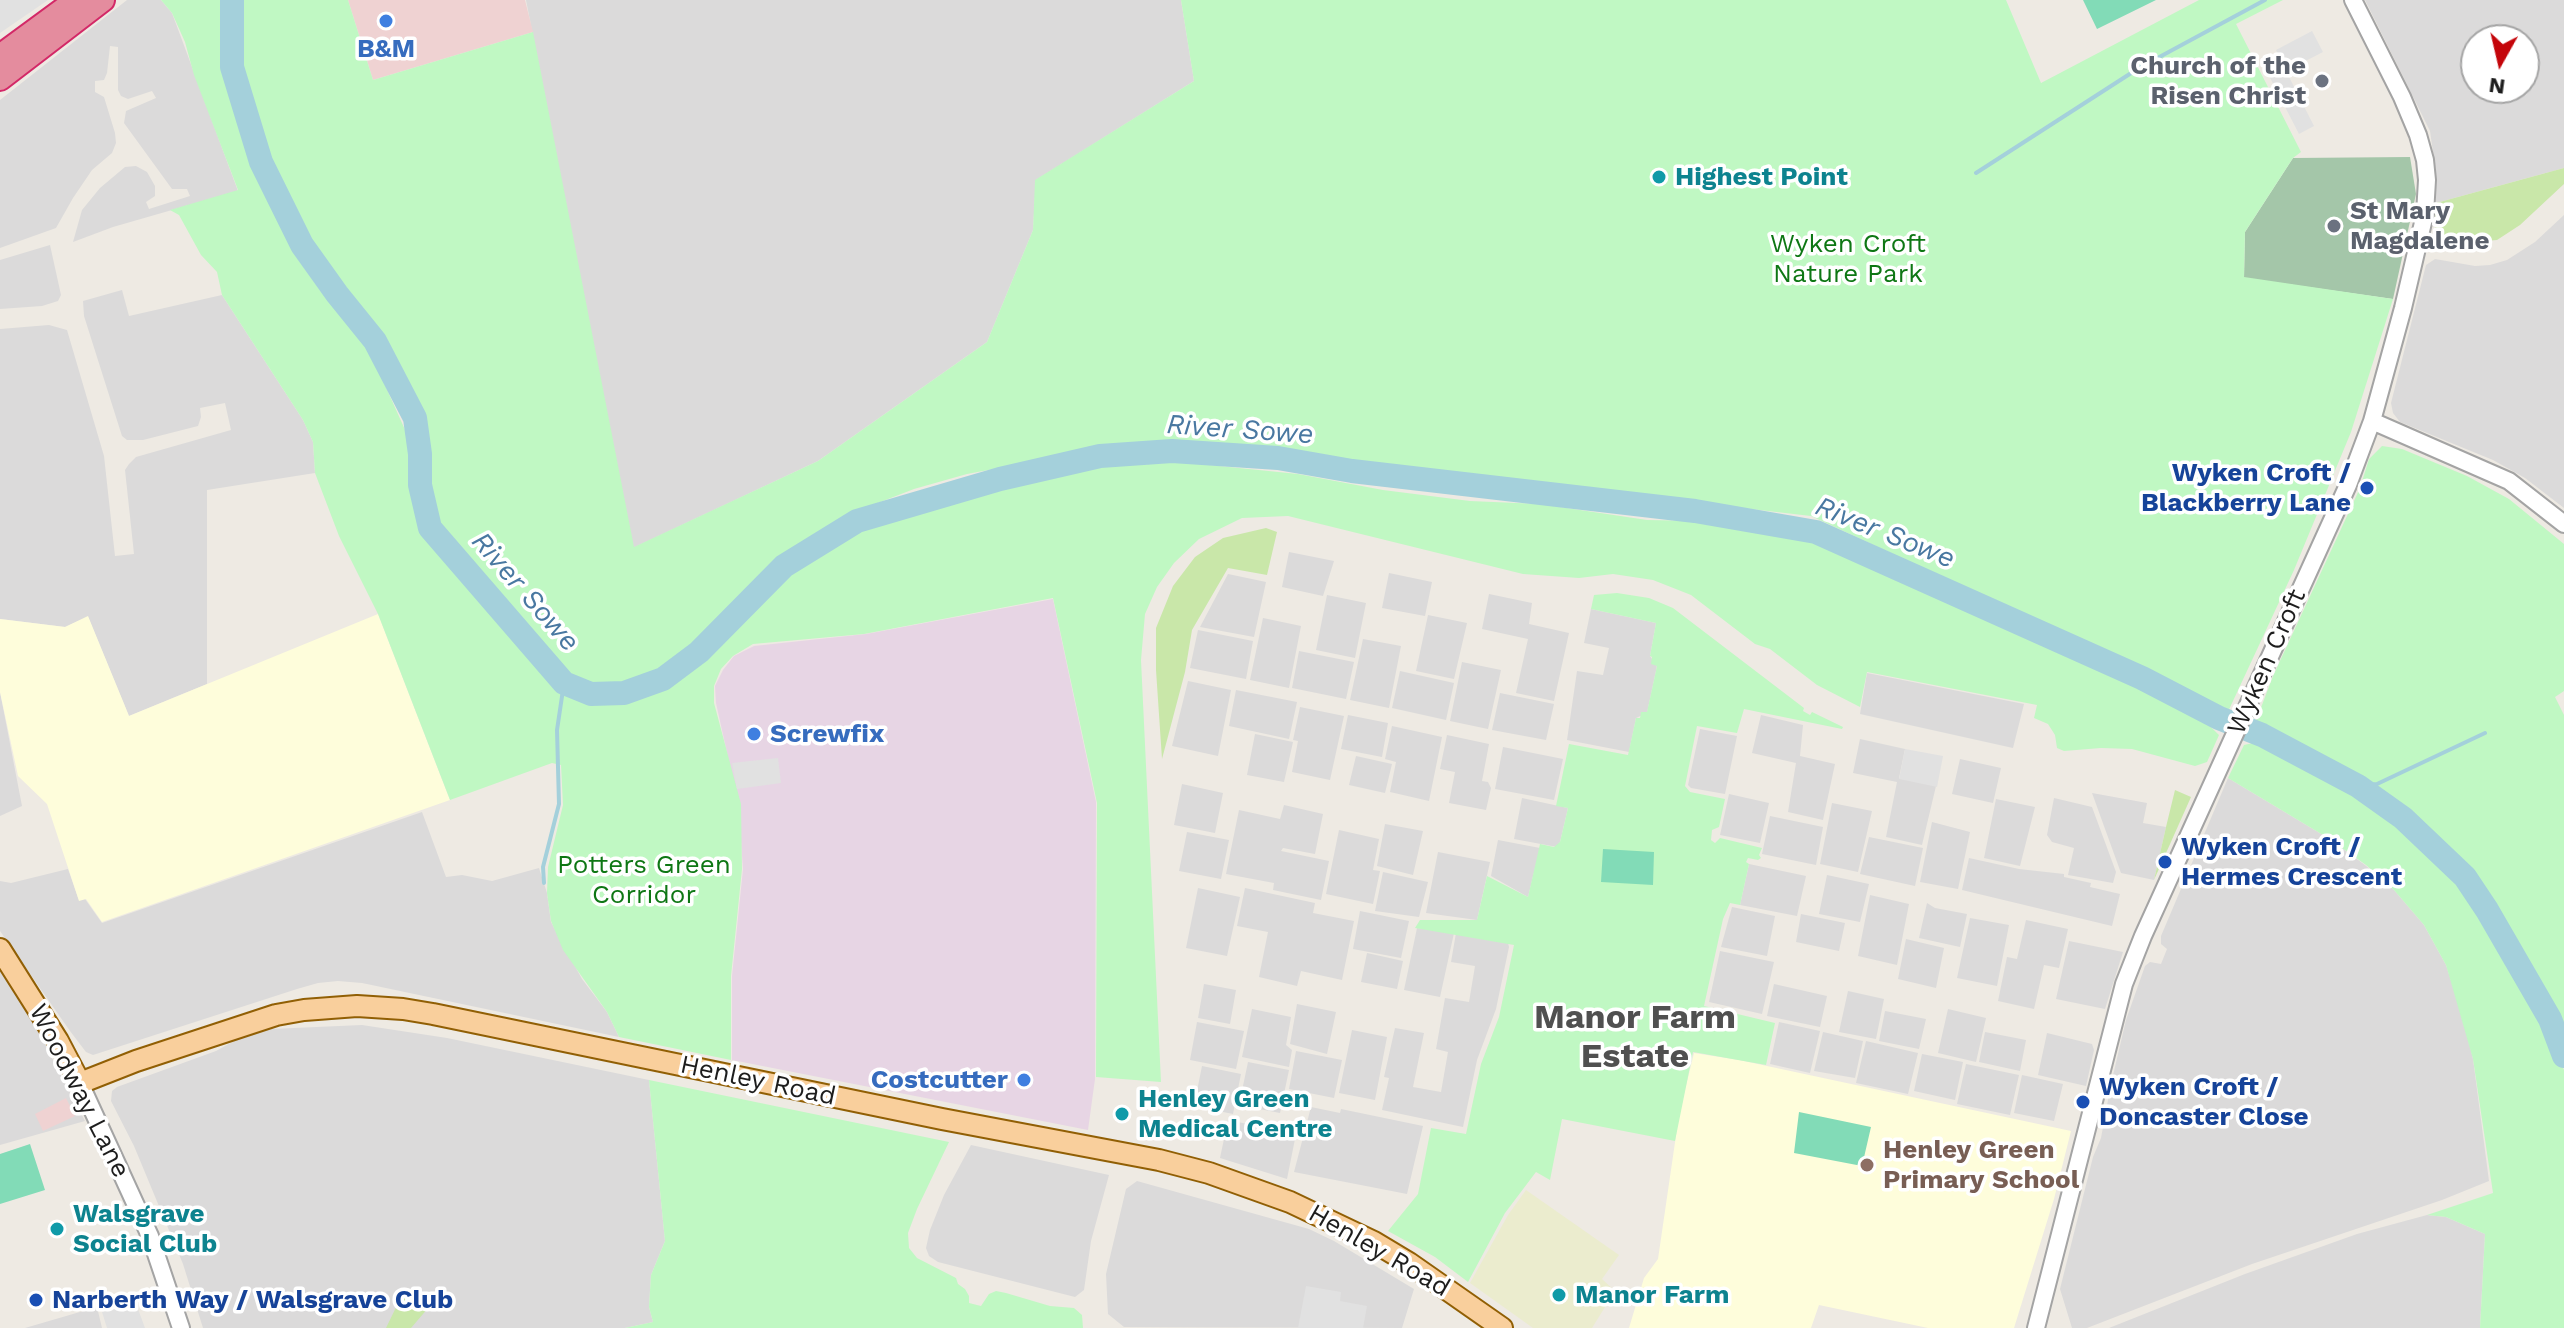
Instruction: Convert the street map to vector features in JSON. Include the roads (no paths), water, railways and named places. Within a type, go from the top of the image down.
[{"type":"highway","points":[[0,56],[76,0]]},
{"type":"highway","points":[[0,79],[103,0]]},
{"type":"main road","name":"Woodway Lane","points":[[0,949],[80,1083]]},
{"type":"main road","name":"Henley Road","points":[[80,1083],[136,1061],[276,1015],[357,1006],[433,1014],[1159,1160],[1209,1173],[1290,1202],[1374,1242],[1502,1328]]},
{"type":"street","name":"Wyken Croft","points":[[2036,1328],[2124,984],[2348,485],[2372,421],[2419,244],[2427,180],[2418,135],[2353,0]]},
{"type":"street","points":[[2372,421],[2509,481],[2564,524]]},
{"type":"street","name":"Woodway Lane","points":[[80,1083],[150,1236],[181,1328]]},
{"type":"waterway","name":"River Sowe","points":[[232,0],[232,67],[261,162],[302,245],[375,341],[415,418],[420,485],[430,528],[564,683],[591,694],[624,693],[663,679],[699,652],[784,566],[857,521],[1000,479],[1100,456],[1172,451],[1278,458],[1352,471],[1695,511],[1816,532],[2142,678],[2219,718],[2262,735],[2358,786],[2403,818],[2465,877],[2550,1019],[2564,1056]]},
{"type":"waterway","points":[[1976,173],[2139,68],[2265,0]]},
{"type":"waterway","points":[[544,883],[543,867],[559,804],[557,730],[564,683]]},
{"type":"waterway","points":[[2358,786],[2377,784],[2485,733]]},
{"type":"place","name":"B&M","points":[[386,21]]},
{"type":"place","name":"Church of the Risen Christ","points":[[2322,81]]},
{"type":"place","name":"Highest Point","points":[[1659,177]]},
{"type":"place","name":"St Mary Magdalene","points":[[2334,226]]},
{"type":"place","name":"Wyken Croft / Blackberry Lane","points":[[2367,488]]},
{"type":"place","name":"Screwfix","points":[[754,734]]},
{"type":"place","name":"Wyken Croft / Hermes Crescent","points":[[2165,862]]},
{"type":"place","name":"Costcutter","points":[[1024,1080]]},
{"type":"place","name":"Wyken Croft / Doncaster Close","points":[[2083,1102]]},
{"type":"place","name":"Henley Green Medical Centre","points":[[1122,1114]]},
{"type":"place","name":"Henley Green Primary School","points":[[1867,1165]]},
{"type":"place","name":"Walsgrave Social Club","points":[[57,1229]]},
{"type":"place","name":"Manor Farm","points":[[1559,1295]]},
{"type":"place","name":"Narberth Way / Walsgrave Club","points":[[36,1300]]},
{"type":"district","name":"Manor Farm Estate","points":[[1635,1038]]},
{"type":"park label","name":"Wyken Croft Nature Park","points":[[1848,259]]},
{"type":"park label","name":"Potters Green Corridor","points":[[644,880]]}]
